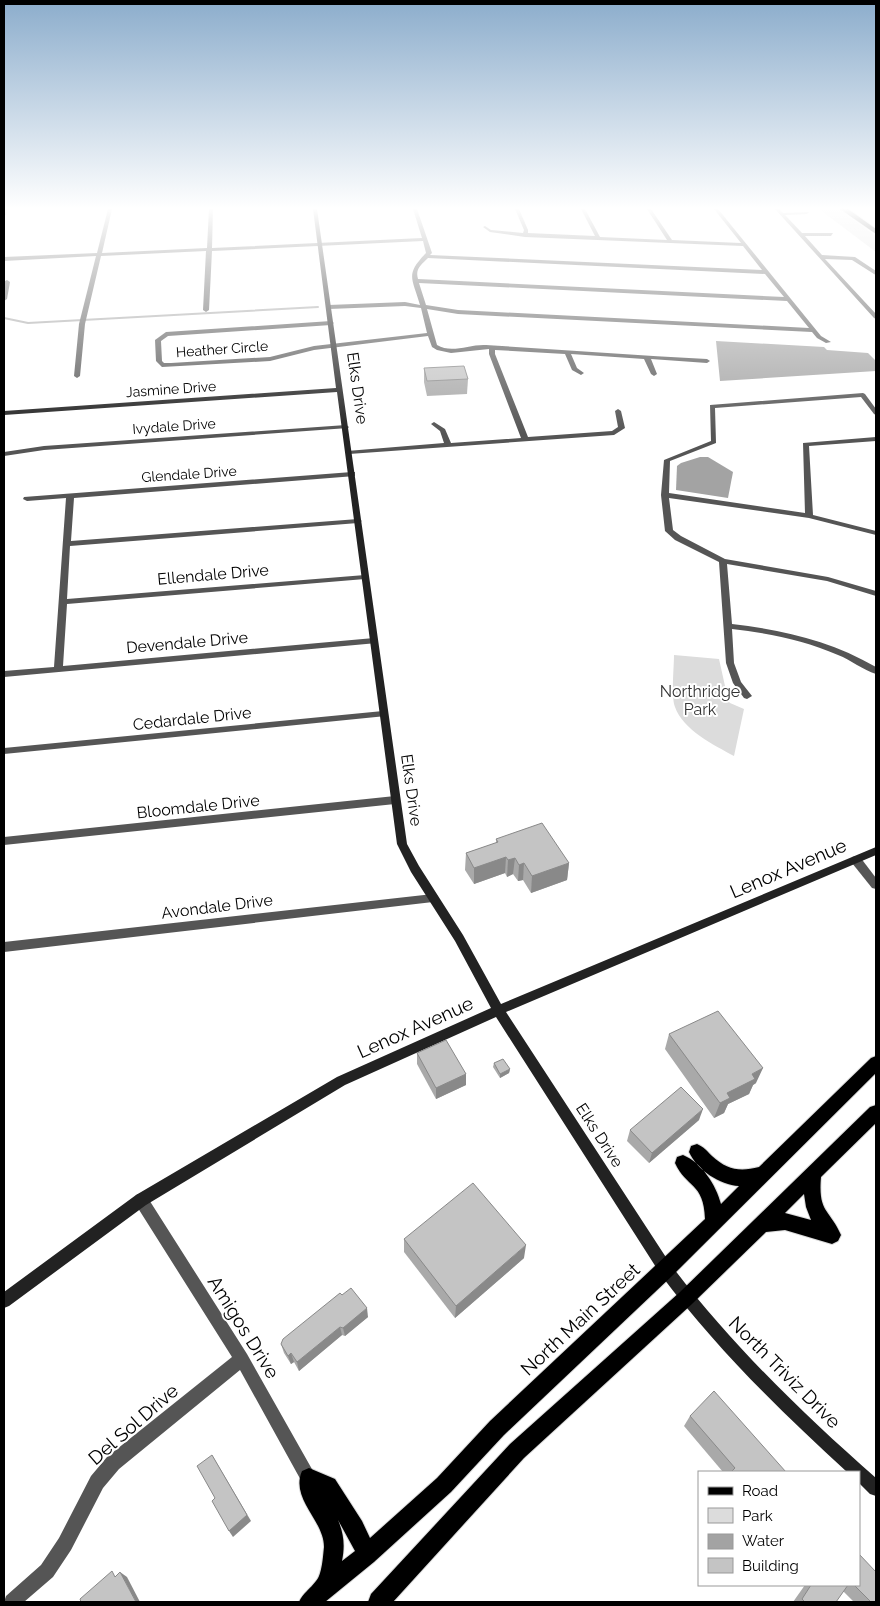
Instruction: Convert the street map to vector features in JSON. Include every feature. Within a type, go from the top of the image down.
[{"type":"main road","name":"Elks Drive","points":[[326,284],[402,844],[459,938],[498,1010],[686,1298]]},
{"type":"main road","name":"Jasmine Drive","points":[[4,413],[341,390]]},
{"type":"main road","name":"Lenox Avenue","points":[[4,1301],[141,1200],[341,1081],[498,1010],[876,851]]},
{"type":"main road","name":"North Main Street","points":[[310,1602],[444,1485],[497,1428],[666,1270],[876,1063]]},
{"type":"main road","points":[[379,1602],[510,1457],[686,1298],[876,1112]]},
{"type":"main road","points":[[697,1152],[724,1176],[749,1179],[765,1173]]},
{"type":"main road","points":[[683,1164],[700,1179],[712,1196],[714,1223]]},
{"type":"main road","points":[[762,1224],[785,1221],[832,1235],[817,1216],[810,1197],[812,1174]]},
{"type":"main road","name":"North Triviz Drive","points":[[686,1298],[756,1375],[857,1471]]},
{"type":"main road","name":"North Triviz Drive","points":[[860,1474],[876,1488]]},
{"type":"main road","points":[[309,1478],[328,1486],[355,1528],[366,1555]]},
{"type":"main road","points":[[309,1478],[312,1497],[330,1524],[333,1536],[334,1548],[328,1585]]},
{"type":"street","points":[[4,298],[7,284]]},
{"type":"street","points":[[78,376],[82,324],[92,284]]},
{"type":"street","points":[[206,310],[207,284]]},
{"type":"street","points":[[417,284],[434,346],[440,349],[492,348],[707,361]]},
{"type":"street","points":[[477,284],[788,299]]},
{"type":"street","points":[[776,284],[820,338],[828,342]]},
{"type":"street","points":[[847,284],[875,314]]},
{"type":"street","points":[[329,307],[393,304],[422,306],[458,312],[814,330]]},
{"type":"street","name":"Heather Circle","points":[[331,323],[166,334],[158,340],[159,361],[162,364],[171,365],[260,360],[281,357],[310,348],[334,345]]},
{"type":"street","points":[[334,345],[430,334]]},
{"type":"street","points":[[492,348],[492,354],[525,439]]},
{"type":"street","points":[[567,352],[574,368],[581,373]]},
{"type":"street","points":[[646,356],[654,374]]},
{"type":"street","points":[[876,413],[863,395],[712,406],[714,442],[667,460],[665,495],[669,531],[723,561],[828,579],[876,594]]},
{"type":"street","points":[[349,452],[617,432],[622,426],[618,411]]},
{"type":"street","points":[[434,424],[442,430],[448,445]]},
{"type":"street","name":"Ivydale Drive","points":[[4,454],[44,448],[346,427]]},
{"type":"street","points":[[809,516],[805,444],[876,438]]},
{"type":"street","name":"Glendale Drive","points":[[27,499],[352,474]]},
{"type":"street","points":[[665,495],[809,516],[876,534]]},
{"type":"street","points":[[58,669],[70,496]]},
{"type":"street","points":[[67,544],[358,521]]},
{"type":"street","points":[[723,561],[730,663],[737,682],[747,696]]},
{"type":"street","name":"Ellendale Drive","points":[[64,602],[365,577]]},
{"type":"street","points":[[728,626],[788,635],[825,646],[848,655],[876,671]]},
{"type":"street","name":"Devendale Drive","points":[[4,674],[374,641]]},
{"type":"street","name":"Cedardale Drive","points":[[4,751],[383,714]]},
{"type":"street","name":"Bloomdale Drive","points":[[4,841],[396,800]]},
{"type":"street","points":[[856,860],[876,885]]},
{"type":"street","name":"Avondale Drive","points":[[4,948],[434,898]]},
{"type":"street","name":"Amigos Drive","points":[[141,1200],[242,1359],[309,1478]]},
{"type":"street","name":"Del Sol Drive","points":[[12,1602],[47,1571],[65,1544],[97,1482],[113,1463],[242,1359]]},
{"type":"green space","name":"Northridge Park","points":[[674,655],[719,659],[725,686],[725,697],[730,703],[744,709],[734,756],[700,736],[679,715],[673,696]]},
{"type":"water","points":[[716,341],[824,347],[827,350],[868,353],[876,361],[876,371],[720,381]]},
{"type":"water","points":[[700,457],[708,457],[733,472],[728,498],[676,490],[677,466]]},
{"type":"building","points":[[464,366],[468,379],[427,381],[424,368]]},
{"type":"building","points":[[542,823],[569,863],[532,876],[524,863],[519,865],[515,858],[508,860],[506,857],[474,868],[466,853],[498,842],[496,839]]},
{"type":"building","points":[[718,1011],[763,1068],[752,1074],[755,1079],[727,1093],[730,1098],[720,1103],[669,1034]]},
{"type":"building","points":[[446,1040],[466,1074],[436,1088],[417,1053]]},
{"type":"building","points":[[503,1059],[510,1069],[500,1074],[494,1063]]},
{"type":"building","points":[[681,1087],[703,1109],[652,1153],[630,1130]]},
{"type":"building","points":[[473,1183],[526,1245],[456,1306],[404,1239]]},
{"type":"building","points":[[351,1288],[367,1308],[297,1362],[291,1353],[288,1356],[281,1344],[283,1339],[340,1293],[342,1295]]},
{"type":"building","points":[[714,1391],[785,1471],[732,1471],[735,1468],[690,1416]]},
{"type":"building","points":[[212,1455],[247,1515],[229,1531],[212,1501],[215,1498],[197,1466]]},
{"type":"building","points":[[860,1555],[876,1572],[876,1602],[871,1602],[855,1586],[860,1586]]},
{"type":"building","points":[[112,1571],[115,1577],[120,1572],[136,1602],[81,1602],[80,1599]]},
{"type":"building","points":[[810,1586],[847,1586],[836,1602],[805,1602],[802,1599]]},
{"type":"waterway","points":[[4,318],[28,323],[318,307]]}]
